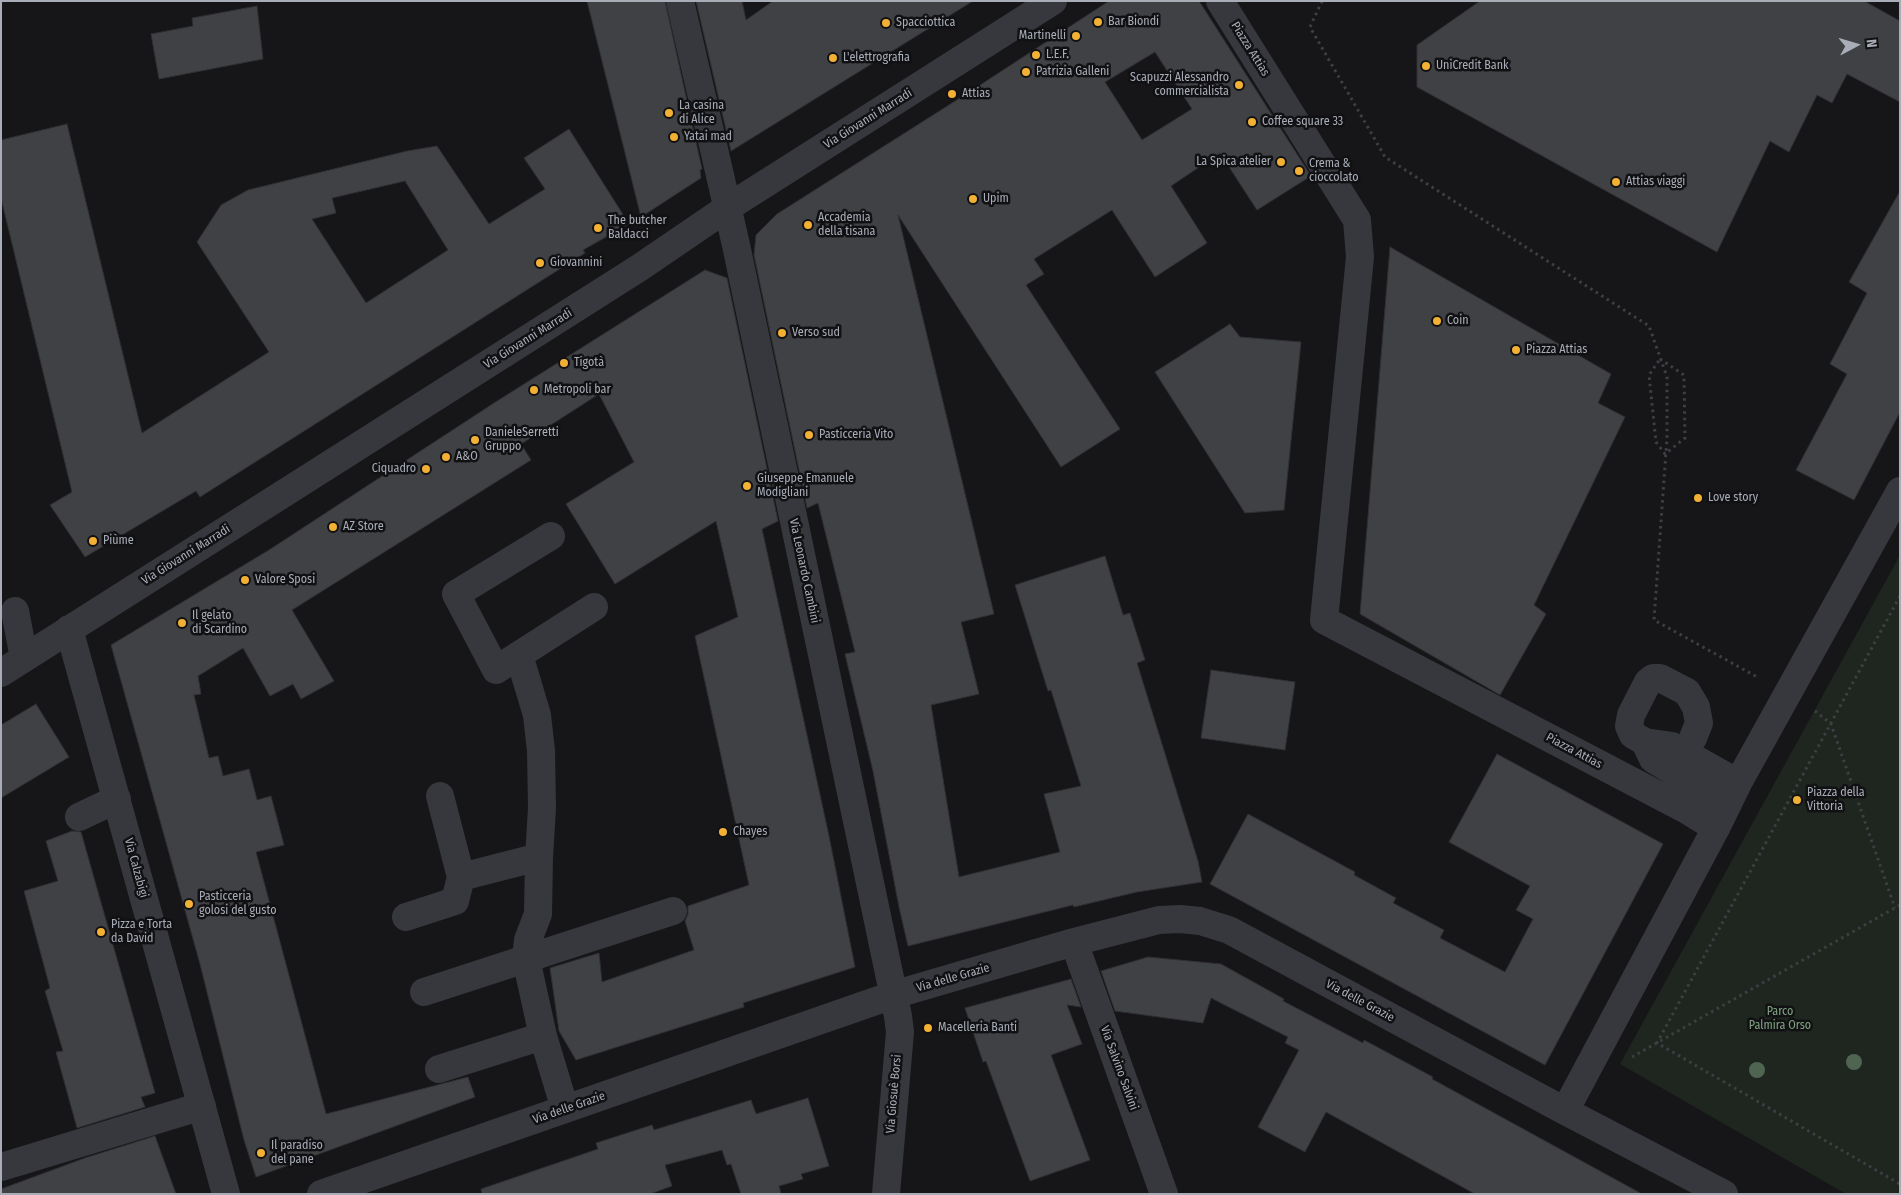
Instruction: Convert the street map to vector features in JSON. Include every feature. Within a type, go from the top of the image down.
[{"type":"street","name":"Via Leonardo Cambini","points":[[680,1],[727,208],[893,995]]},
{"type":"street","name":"Via Giovanni Marradi","points":[[1,673],[639,268],[727,208],[1053,1]]},
{"type":"street","name":"Piazza Attias","points":[[1220,1],[1358,220],[1360,257],[1324,620],[1688,810],[1727,805]]},
{"type":"street","points":[[1724,1194],[1565,1112],[1727,805],[1900,491]]},
{"type":"street","points":[[550,536],[456,594],[496,670],[594,607]]},
{"type":"street","points":[[15,611],[24,658]]},
{"type":"street","name":"Via Calzabigi","points":[[69,629],[118,799],[226,1194]]},
{"type":"street","points":[[519,656],[537,715],[541,751],[542,808],[538,914],[528,940],[526,958],[543,1036],[565,1110]]},
{"type":"street","points":[[1693,738],[1699,723],[1696,706],[1687,692],[1660,678],[1653,678],[1643,690],[1631,715],[1629,726],[1633,735],[1645,742],[1672,746],[1727,805]]},
{"type":"street","points":[[406,917],[455,901],[461,877],[440,796]]},
{"type":"street","points":[[79,817],[118,799]]},
{"type":"street","points":[[461,877],[539,857]]},
{"type":"street","points":[[424,992],[673,911]]},
{"type":"street","name":"Via delle Grazie","points":[[321,1194],[893,995],[1074,942],[1159,920],[1180,918],[1200,921],[1229,930],[1565,1112]]},
{"type":"street","name":"Via Salvino Salvini","points":[[1074,942],[1164,1194]]},
{"type":"street","name":"Via Giosuè Borsi","points":[[886,1194],[900,1032],[893,995]]},
{"type":"street","points":[[439,1069],[543,1036]]},
{"type":"street","points":[[1,1167],[202,1106]]},
{"type":"path","points":[[1322,1],[1310,27],[1385,157],[1649,326],[1667,377],[1667,438],[1654,620],[1760,679]]},
{"type":"path","points":[[1660,359],[1649,375],[1656,442],[1666,454]]},
{"type":"path","points":[[1660,359],[1684,375],[1685,438],[1666,454]]},
{"type":"path","points":[[1656,1043],[1900,596]]},
{"type":"path","points":[[1814,710],[1831,724],[1896,908]]},
{"type":"path","points":[[1629,1060],[1900,905]]},
{"type":"path","points":[[1656,1043],[1900,1184]]},
{"type":"green space","name":"Parco Palmira Orso","points":[[1900,555],[1900,1194],[1846,1194],[1620,1064]]},
{"type":"building","points":[[587,1],[665,1],[702,169],[700,170],[701,178],[641,217]]},
{"type":"building","points":[[696,1],[742,1],[746,20],[773,1],[973,1],[731,151]]},
{"type":"building","points":[[1109,1],[1199,1],[1311,176],[1257,210],[1220,153],[1171,186],[1207,243],[1155,277],[1112,210],[1034,259],[1044,274],[1026,285],[1120,429],[1061,467],[898,215],[994,614],[961,622],[979,694],[931,705],[959,877],[1060,852],[1044,794],[1081,786],[1051,690],[1048,691],[1015,585],[1105,556],[1123,615],[1130,613],[1145,660],[1137,663],[1198,861],[1202,882],[1137,892],[1074,907],[1073,905],[908,946],[873,771],[845,654],[855,652],[818,503],[807,508],[754,255],[756,235],[777,214]],"holes":[[[1155,52],[1192,109],[1142,140],[1105,82]]]},
{"type":"building","points":[[1480,1],[1864,1],[1900,21],[1900,102],[1847,74],[1832,103],[1817,95],[1789,152],[1770,141],[1717,252],[1417,87],[1417,45]]},
{"type":"building","points":[[257,6],[263,59],[159,79],[151,34],[193,26],[192,18]]},
{"type":"building","points":[[67,124],[142,433],[269,352],[197,242],[221,205],[248,190],[407,151],[437,146],[489,224],[545,189],[524,158],[569,129],[629,224],[583,250],[585,253],[200,497],[196,491],[85,557],[50,505],[72,492],[1,198],[1,140]],"holes":[[[405,181],[448,250],[366,303],[312,219],[336,213],[332,198]]]},
{"type":"building","points":[[1900,191],[1900,412],[1854,500],[1796,470],[1847,374],[1830,364],[1867,293],[1849,282]]},
{"type":"building","points":[[1390,247],[1611,374],[1598,403],[1625,417],[1534,605],[1546,614],[1500,695],[1360,614]]},
{"type":"building","points":[[705,270],[727,278],[778,521],[762,529],[829,836],[855,967],[743,1003],[744,1007],[576,1060],[559,1031],[550,968],[599,953],[602,982],[694,950],[685,921],[688,914],[688,906],[749,885],[695,636],[738,617],[716,521],[615,584],[566,504],[634,462],[599,394],[521,444],[531,460],[292,610],[334,681],[301,699],[293,684],[270,696],[243,648],[198,676],[201,694],[194,695],[209,758],[218,756],[223,776],[249,769],[257,800],[271,796],[284,845],[256,852],[326,1114],[468,1077],[475,1097],[256,1177],[244,1140],[200,964],[111,645],[269,550],[494,403]]},
{"type":"building","points":[[1230,324],[1240,337],[1301,342],[1284,510],[1245,513],[1155,372]]},
{"type":"building","points":[[1211,670],[1295,682],[1285,750],[1201,738]]},
{"type":"building","points":[[36,704],[69,757],[1,798],[1,725]]},
{"type":"building","points":[[1497,754],[1663,844],[1545,1065],[1210,884],[1248,814],[1355,872],[1354,875],[1396,898],[1393,903],[1444,930],[1440,938],[1505,972],[1533,919],[1516,910],[1530,886],[1449,842]]},
{"type":"building","points":[[72,831],[81,832],[155,1093],[141,1097],[145,1107],[77,1128],[56,1052],[63,1051],[45,991],[50,988],[24,891],[58,881],[46,841]]},
{"type":"building","points":[[1148,957],[1221,964],[1284,999],[1283,1001],[1363,1043],[1364,1040],[1433,1077],[1432,1079],[1642,1194],[1475,1194],[1326,1112],[1305,1152],[1258,1127],[1299,1050],[1285,1043],[1288,1037],[1211,998],[1203,1023],[1115,1011],[1101,971]]},
{"type":"building","points":[[1071,979],[1081,1007],[1067,1005],[1082,1044],[1051,1055],[1090,1160],[1030,1181],[986,1061],[983,1062],[965,1008]]},
{"type":"building","points":[[808,1098],[829,1166],[801,1174],[803,1179],[779,1186],[781,1194],[741,1194],[731,1164],[727,1165],[722,1150],[665,1165],[672,1186],[650,1194],[482,1194],[481,1189],[598,1149],[596,1143],[652,1125],[654,1130],[751,1100],[756,1114]]},
{"type":"building","points":[[155,1136],[176,1194],[1,1194],[1,1189],[85,1158]]},
{"type":"place","name":"Bar Biondi","points":[[1098,22]]},
{"type":"place","name":"Spacciottica","points":[[886,23]]},
{"type":"place","name":"Martinelli","points":[[1076,36]]},
{"type":"place","name":"L.E.F.","points":[[1036,55]]},
{"type":"place","name":"L'elettrografia","points":[[833,58]]},
{"type":"place","name":"UniCredit Bank","points":[[1426,66]]},
{"type":"place","name":"Patrizia Galleni","points":[[1026,72]]},
{"type":"place","name":"Scapuzzi Alessandro commercialista","points":[[1239,85]]},
{"type":"place","name":"Attias","points":[[952,94]]},
{"type":"place","name":"La casina di Alice","points":[[669,113]]},
{"type":"place","name":"Coffee square 33","points":[[1252,122]]},
{"type":"place","name":"Yatai mad","points":[[674,137]]},
{"type":"place","name":"La Spica atelier","points":[[1281,162]]},
{"type":"place","name":"Crema & cioccolato","points":[[1299,171]]},
{"type":"place","name":"Attias viaggi","points":[[1616,182]]},
{"type":"place","name":"Upim","points":[[973,199]]},
{"type":"place","name":"Accademia della tisana","points":[[808,225]]},
{"type":"place","name":"The butcher Baldacci","points":[[598,228]]},
{"type":"place","name":"Giovannini","points":[[540,263]]},
{"type":"place","name":"Coin","points":[[1437,321]]},
{"type":"place","name":"Verso sud","points":[[782,333]]},
{"type":"place","name":"Piazza Attias","points":[[1516,350]]},
{"type":"place","name":"Tigotà","points":[[564,363]]},
{"type":"place","name":"Metropoli bar","points":[[534,390]]},
{"type":"place","name":"Pasticceria Vito","points":[[809,435]]},
{"type":"place","name":"DanieleSerretti Gruppo","points":[[475,440]]},
{"type":"place","name":"A&O","points":[[446,457]]},
{"type":"place","name":"Ciquadro","points":[[426,469]]},
{"type":"place","name":"Giuseppe Emanuele Modigliani","points":[[747,486]]},
{"type":"place","name":"Love story","points":[[1698,498]]},
{"type":"place","name":"AZ Store","points":[[333,527]]},
{"type":"place","name":"Piùme","points":[[93,541]]},
{"type":"place","name":"Valore Sposi","points":[[245,580]]},
{"type":"place","name":"Il gelato di Scardino","points":[[182,623]]},
{"type":"place","name":"Piazza della Vittoria","points":[[1797,800]]},
{"type":"place","name":"Chayes","points":[[723,832]]},
{"type":"place","name":"Pasticceria golosi del gusto","points":[[189,904]]},
{"type":"place","name":"Pizza e Torta da David","points":[[101,932]]},
{"type":"place","name":"Macelleria Banti","points":[[928,1028]]},
{"type":"place","name":"Il paradiso del pane","points":[[261,1153]]}]
